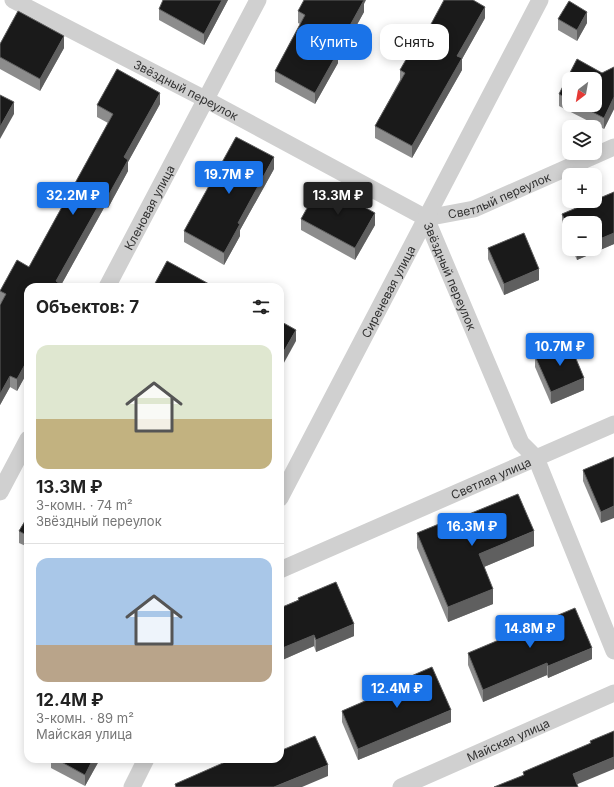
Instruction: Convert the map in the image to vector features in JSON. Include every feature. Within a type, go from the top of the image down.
[{"type":"street","name":"Звёздный переулок","points":[[13,0],[205,99],[426,218],[521,443],[536,458],[614,651]]},
{"type":"street","name":"Кленовая улица","points":[[109,283],[258,0]]},
{"type":"street","name":"Сиреневая улица","points":[[284,490],[540,0]]},
{"type":"street","name":"Светлый переулок","points":[[426,218],[474,209],[614,147]]},
{"type":"street","name":"Светлая улица","points":[[284,568],[614,424]]},
{"type":"street","points":[[0,492],[24,447]]},
{"type":"street","name":"Майская улица","points":[[401,787],[614,692]]},
{"type":"street","points":[[132,787],[144,763]]},
{"type":"building","points":[[163,0],[222,0],[204,34],[159,9]]},
{"type":"building","points":[[304,0],[364,0],[351,24],[300,24],[305,15],[298,11]]},
{"type":"building","points":[[444,0],[473,0],[485,7],[457,56],[462,58],[412,146],[375,126],[405,73],[400,70],[406,60],[449,60],[449,24],[431,24]]},
{"type":"building","points":[[569,1],[587,12],[577,30],[558,19]]},
{"type":"building","points":[[18,11],[64,36],[40,79],[0,57],[0,44]]},
{"type":"building","points":[[296,32],[296,60],[334,60],[315,93],[275,71]]},
{"type":"building","points":[[577,59],[600,72],[570,72]]},
{"type":"building","points":[[614,67],[614,97],[604,118],[592,112],[602,112],[602,73]]},
{"type":"building","points":[[117,69],[160,93],[124,157],[128,160],[108,196],[105,194],[56,281],[59,283],[24,283],[24,366],[17,379],[10,376],[0,394],[0,305],[6,294],[0,291],[17,260],[29,267],[113,114],[97,105]]},
{"type":"building","points":[[562,88],[562,96],[559,94]]},
{"type":"building","points":[[0,95],[14,102],[0,127]]},
{"type":"building","points":[[236,137],[274,157],[238,223],[240,224],[224,253],[184,231]]},
{"type":"building","points":[[321,183],[375,213],[355,248],[301,219]]},
{"type":"building","points":[[614,192],[614,233],[602,238],[602,216],[563,216],[562,214],[576,208],[602,208],[602,197]]},
{"type":"building","points":[[524,233],[539,269],[504,284],[488,248]]},
{"type":"building","points":[[167,261],[207,283],[155,283]]},
{"type":"building","points":[[284,323],[296,330],[284,351]]},
{"type":"building","points":[[569,342],[584,378],[551,392],[535,356]]},
{"type":"building","points":[[614,457],[614,506],[601,512],[583,470]]},
{"type":"building","points":[[518,494],[534,531],[479,554],[493,589],[448,607],[417,533],[456,517],[457,519]]},
{"type":"building","points":[[24,523],[24,534],[19,531]]},
{"type":"building","points":[[336,582],[354,624],[316,640],[314,635],[284,647],[284,606],[299,600],[298,598]]},
{"type":"building","points":[[575,608],[592,648],[548,666],[547,663],[483,690],[468,653]]},
{"type":"building","points":[[432,667],[451,710],[358,749],[342,711],[404,684],[402,680]]},
{"type":"building","points":[[614,731],[614,757],[573,774],[578,787],[494,787],[524,775],[523,772],[591,743],[590,741]]},
{"type":"building","points":[[315,736],[328,765],[274,787],[176,787],[175,784],[223,763],[284,763],[284,749]]},
{"type":"building","points":[[63,763],[91,763],[85,775]]}]
